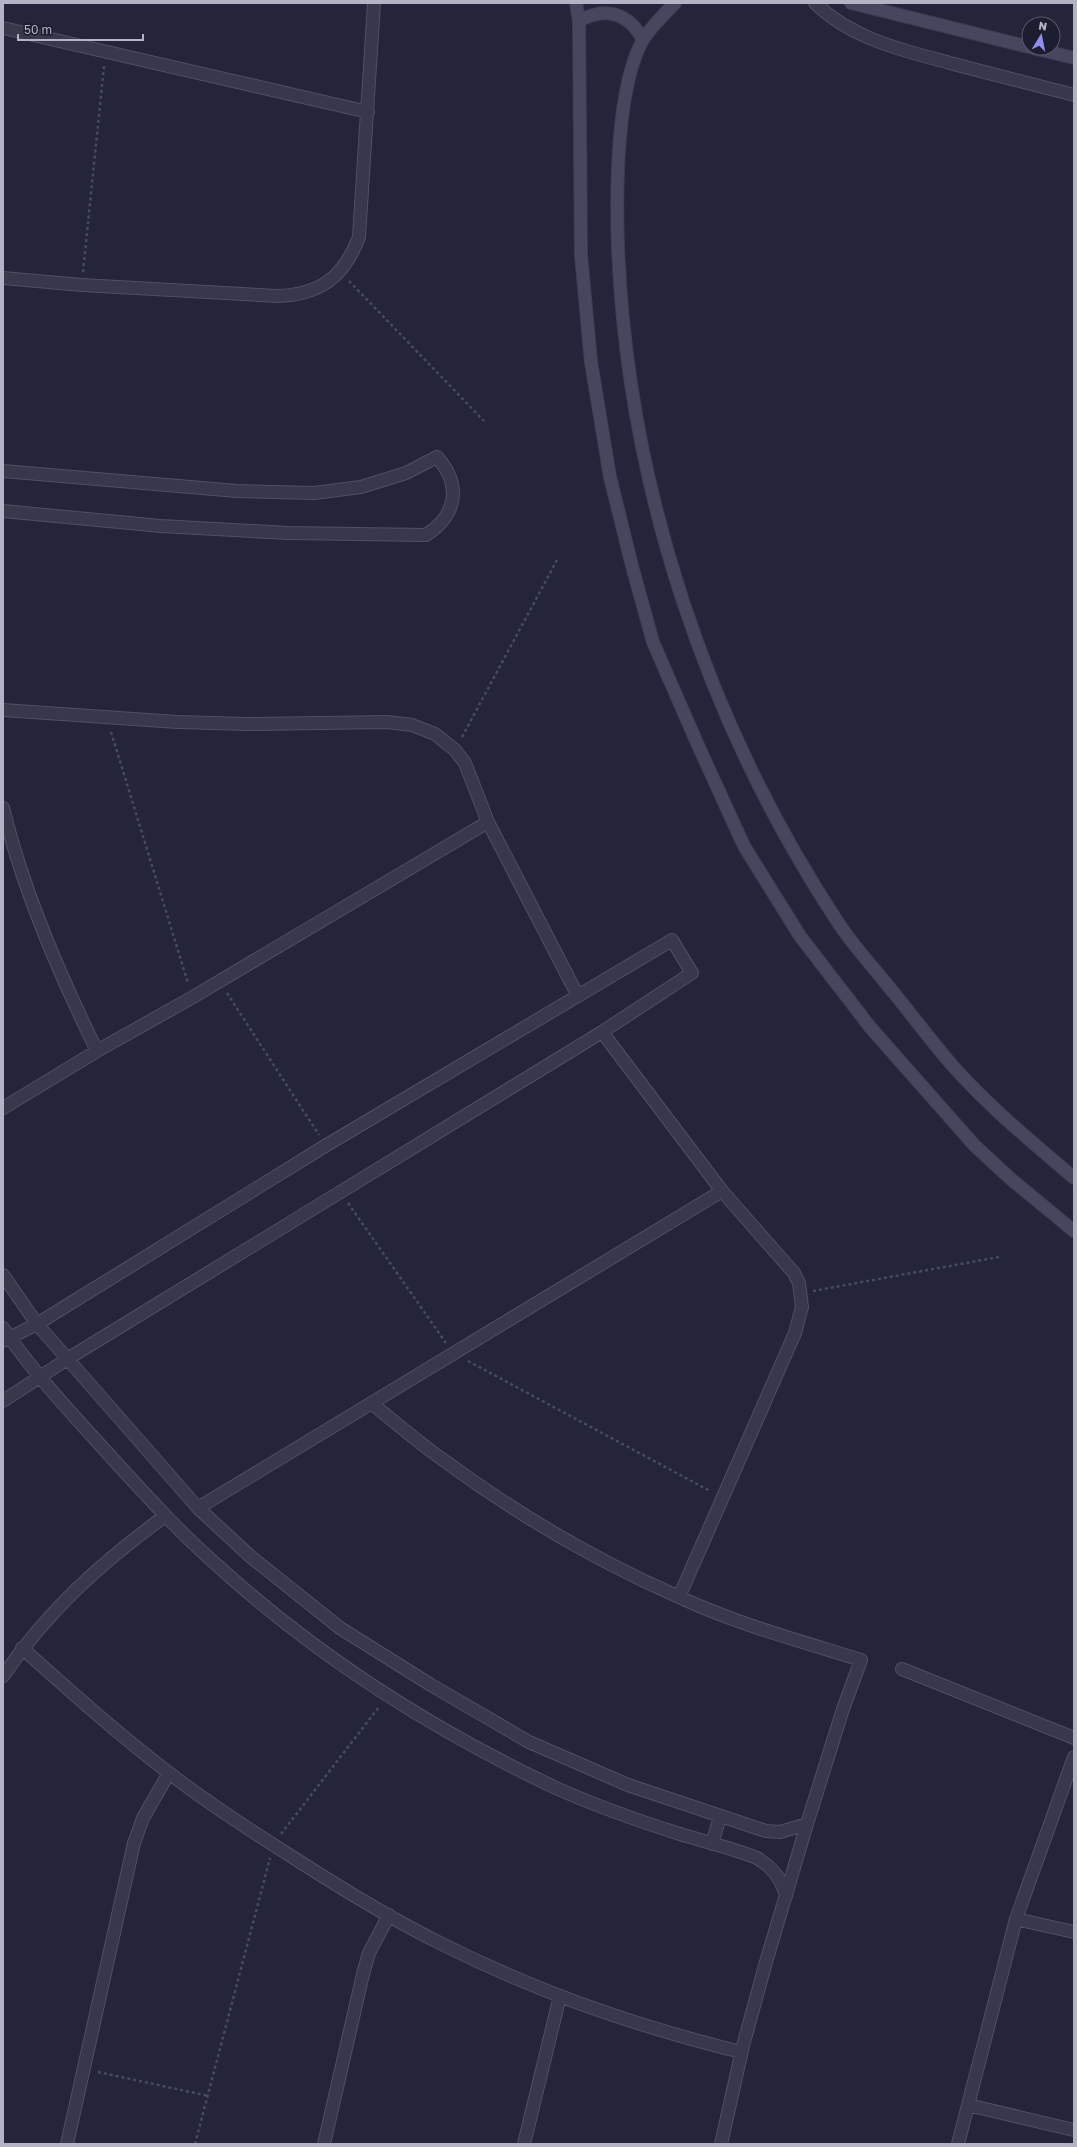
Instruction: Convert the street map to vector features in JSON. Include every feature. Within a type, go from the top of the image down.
[{"type":"street","points":[[3,278],[82,285],[295,295],[311,291],[322,286],[340,272],[352,256],[359,237],[374,3]]},
{"type":"street","points":[[576,3],[580,21],[581,255],[591,362],[610,477],[632,566],[654,642],[741,840],[800,936],[870,1027],[975,1146],[1012,1180],[1074,1231]]},
{"type":"street","points":[[675,3],[659,18],[643,40],[629,85],[624,107],[616,205],[623,332],[637,417],[660,524],[686,612],[715,689],[746,759],[781,828],[842,928],[952,1065],[993,1106],[1074,1178]]},
{"type":"street","points":[[815,3],[842,25],[893,47],[1002,77],[1074,94]]},
{"type":"street","points":[[851,3],[1021,45]]},
{"type":"street","points":[[580,21],[589,16],[600,13],[616,15],[630,22],[643,40]]},
{"type":"street","points":[[3,28],[368,112]]},
{"type":"street","points":[[1061,55],[1074,58]]},
{"type":"street","points":[[3,471],[237,491],[314,493],[361,487],[406,473],[437,457],[446,467],[452,479],[453,492],[452,505],[446,517],[437,527],[426,535],[288,533],[161,526],[3,511]]},
{"type":"street","points":[[3,710],[106,718],[247,724],[387,722],[412,725],[436,734],[455,750],[465,763],[488,822],[578,996]]},
{"type":"street","points":[[3,808],[21,871],[43,932],[68,992],[97,1051]]},
{"type":"street","points":[[3,1108],[97,1051],[193,997],[488,822]]},
{"type":"street","points":[[3,1401],[39,1378],[69,1358],[602,1032],[692,973],[672,940],[325,1146],[37,1324],[5,1336],[39,1378],[166,1516],[217,1565],[271,1612],[328,1656],[387,1697],[470,1745],[559,1789],[651,1825],[745,1854],[767,1864],[776,1873],[786,1896]]},
{"type":"street","points":[[602,1032],[722,1191],[788,1264],[799,1283],[801,1294],[802,1307],[798,1327],[679,1598]]},
{"type":"street","points":[[198,1508],[722,1191]]},
{"type":"street","points":[[3,1275],[37,1324],[69,1358],[198,1508],[252,1557],[340,1628],[431,1685],[529,1742],[628,1785],[720,1817],[766,1831],[780,1832],[806,1824]]},
{"type":"street","points":[[371,1403],[441,1459],[516,1510],[594,1555],[679,1598],[766,1631],[861,1660],[843,1709],[806,1824],[742,2052],[721,2144]]},
{"type":"street","points":[[3,1676],[22,1648],[52,1612],[86,1579],[123,1547],[166,1516]]},
{"type":"street","points":[[22,1648],[95,1713],[169,1773],[222,1812],[330,1881],[389,1915],[442,1944],[560,1996],[680,2037],[742,2052]]},
{"type":"street","points":[[902,1670],[1074,1738]]},
{"type":"street","points":[[958,2144],[1016,1919],[1074,1757]]},
{"type":"street","points":[[67,2144],[134,1843],[143,1818],[169,1773]]},
{"type":"street","points":[[712,1844],[720,1817]]},
{"type":"street","points":[[324,2144],[363,1974],[369,1953],[389,1915]]},
{"type":"street","points":[[1016,1919],[1074,1932]]},
{"type":"street","points":[[524,2144],[560,1996]]},
{"type":"street","points":[[968,2105],[1074,2130]]},
{"type":"path","points":[[82,285],[106,52]]},
{"type":"path","points":[[340,272],[484,421]]},
{"type":"path","points":[[455,750],[557,560]]},
{"type":"path","points":[[106,718],[193,997]]},
{"type":"path","points":[[220,981],[325,1146]]},
{"type":"path","points":[[340,1192],[453,1353],[723,1498]]},
{"type":"path","points":[[801,1294],[999,1257]]},
{"type":"path","points":[[195,2144],[273,1845],[387,1697]]},
{"type":"path","points":[[83,2069],[208,2096]]}]
